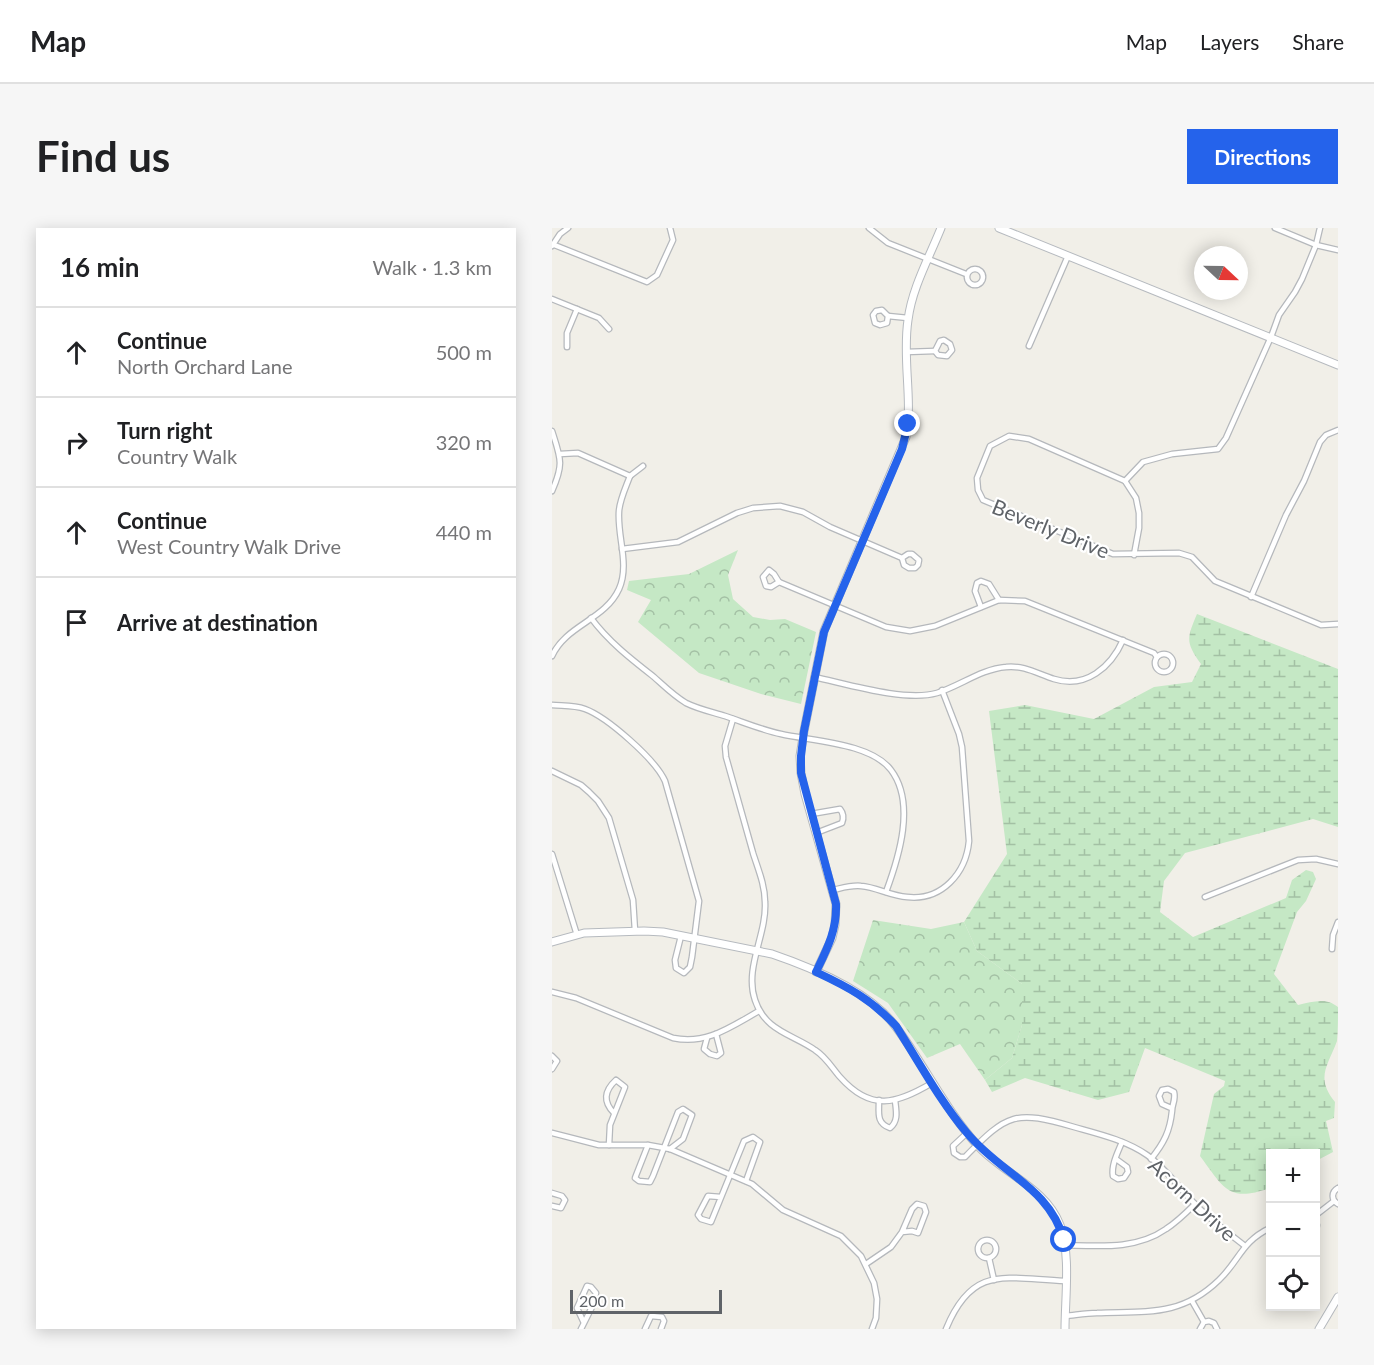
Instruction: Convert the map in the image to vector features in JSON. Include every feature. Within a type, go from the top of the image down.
[{"type":"street","points":[[568,228],[552,245],[648,282],[657,275],[673,240],[673,234],[669,228]]},
{"type":"street","points":[[869,228],[888,243],[966,274]]},
{"type":"street","points":[[816,972],[832,938],[836,904],[801,773],[803,738],[824,632],[906,436],[908,318],[911,303],[941,228]]},
{"type":"street","points":[[999,228],[1338,364]]},
{"type":"street","points":[[1275,228],[1316,245],[1338,250]]},
{"type":"street","points":[[1134,555],[1139,513],[1136,498],[1125,481],[1143,462],[1172,454],[1218,449],[1226,438],[1279,315],[1295,292],[1316,245],[1320,228]]},
{"type":"street","points":[[1029,346],[1068,256]]},
{"type":"street","points":[[552,299],[599,318],[609,329]]},
{"type":"street","points":[[567,347],[567,333],[577,309]]},
{"type":"street","points":[[888,316],[908,318]]},
{"type":"street","points":[[906,352],[935,351]]},
{"type":"street","points":[[1251,597],[1320,442],[1326,435],[1338,430]]},
{"type":"street","points":[[552,431],[560,454],[560,470],[552,491]]},
{"type":"street","name":"Beverly Drive","points":[[1125,481],[1029,439],[1009,436],[990,446],[977,478],[978,490],[983,500],[1113,554],[1179,553],[1192,557],[1215,581],[1322,625],[1338,624]]},
{"type":"street","points":[[560,454],[578,453],[630,476]]},
{"type":"street","points":[[552,656],[562,639],[611,603],[621,586],[624,571],[619,509],[630,476],[643,466]]},
{"type":"street","points":[[622,549],[678,542],[737,513],[768,506],[792,508],[803,512],[830,527],[902,558]]},
{"type":"street","points":[[981,607],[975,591],[977,583],[981,581],[989,584],[999,600]]},
{"type":"street","points":[[779,582],[886,627],[910,631],[935,626],[999,600],[1025,601],[1154,653],[1157,657]]},
{"type":"street","points":[[591,618],[611,643],[678,698],[693,706],[779,734],[852,748],[875,756],[891,770],[903,795],[904,824],[896,867],[886,892]]},
{"type":"street","points":[[814,677],[913,696],[942,690],[991,670],[1008,667],[1027,669],[1060,681],[1077,681],[1108,665],[1123,640]]},
{"type":"street","points":[[833,890],[864,886],[915,898],[937,892],[960,872],[968,851],[969,841],[962,747],[942,690]]},
{"type":"street","points":[[552,705],[582,708],[596,715],[648,756],[660,770],[698,891],[699,910],[692,957],[690,967],[684,974],[676,968],[675,960],[681,936]]},
{"type":"street","points":[[733,719],[727,737],[726,757],[765,900],[752,987],[759,1011],[782,1034],[818,1052],[849,1087],[859,1094],[879,1100],[895,1101],[910,1096],[932,1083]]},
{"type":"street","points":[[552,771],[589,792],[598,801],[609,819],[633,900],[635,931]]},
{"type":"street","points":[[811,814],[833,809],[843,813],[842,823],[816,832]]},
{"type":"street","points":[[552,854],[577,935]]},
{"type":"street","points":[[1205,897],[1298,860],[1316,859],[1338,864]]},
{"type":"street","points":[[552,875],[559,873]]},
{"type":"street","points":[[1332,949],[1333,935],[1338,922]]},
{"type":"street","points":[[552,942],[577,935],[635,931],[663,932],[790,960],[861,995],[896,1026],[932,1083],[977,1145],[985,1154],[1042,1198],[1060,1225],[1064,1245],[1065,1329]]},
{"type":"street","points":[[552,992],[576,998],[672,1038],[695,1040],[707,1038],[759,1011]]},
{"type":"street","points":[[707,1038],[704,1049],[717,1056],[721,1053],[716,1034]]},
{"type":"street","points":[[552,1056],[557,1060],[552,1069]]},
{"type":"street","points":[[609,1145],[609,1132],[614,1113],[625,1087],[616,1080],[605,1097],[606,1106],[614,1113]]},
{"type":"street","points":[[1151,1159],[1167,1136],[1176,1099],[1174,1092],[1168,1089],[1162,1090],[1159,1096],[1162,1104],[1172,1108]]},
{"type":"street","points":[[879,1100],[879,1119],[883,1126],[890,1128],[894,1125],[896,1117],[895,1101]]},
{"type":"street","points":[[648,1145],[635,1178],[639,1181],[650,1182],[667,1148],[678,1112],[682,1109],[687,1111],[692,1115],[682,1139],[667,1148]]},
{"type":"street","name":"Acorn Drive","points":[[977,1145],[1000,1125],[1026,1116],[1044,1118],[1122,1142],[1151,1159],[1195,1204],[1245,1246]]},
{"type":"street","points":[[552,1133],[591,1144],[648,1145],[667,1148],[746,1181],[783,1210],[841,1236],[856,1249],[874,1282],[877,1299],[876,1318],[872,1329]]},
{"type":"street","points":[[967,1133],[953,1146],[954,1153],[965,1157],[977,1145]]},
{"type":"street","points":[[720,1197],[708,1196],[698,1215],[701,1219],[711,1222],[744,1141],[749,1137],[760,1142],[746,1181]]},
{"type":"street","points":[[1116,1159],[1122,1142]]},
{"type":"street","points":[[1320,1212],[1336,1202],[1333,1193],[1338,1188]]},
{"type":"street","points":[[552,1194],[562,1196],[565,1200],[561,1208],[552,1206]]},
{"type":"street","points":[[866,1264],[891,1247],[902,1232],[912,1209],[917,1204],[924,1206],[926,1212],[918,1233],[902,1232]]},
{"type":"street","points":[[1064,1245],[1120,1246],[1146,1240],[1168,1228],[1195,1204]]},
{"type":"street","points":[[1065,1316],[1152,1312],[1167,1310],[1192,1301],[1207,1292],[1221,1278],[1245,1246],[1266,1231]]},
{"type":"street","points":[[989,1258],[994,1280]]},
{"type":"street","points":[[946,1329],[964,1296],[977,1286],[994,1280],[1018,1277],[1031,1280],[1065,1281]]},
{"type":"street","points":[[587,1286],[596,1293],[583,1326],[578,1308],[587,1286]]},
{"type":"street","points":[[1319,1329],[1338,1297]]},
{"type":"street","points":[[1192,1301],[1204,1322]]},
{"type":"street","points":[[645,1329],[651,1316],[656,1315],[662,1317],[664,1321],[661,1329]]},
{"type":"street","points":[[1204,1322],[1212,1321],[1217,1329]]},
{"type":"street","points":[[1200,1329],[1204,1322]]},
{"type":"green space","points":[[738,550],[728,575],[733,599],[753,617],[770,620],[785,619],[816,632],[801,704],[761,694],[699,673],[638,622],[651,600],[627,590],[629,581],[689,574]]},
{"type":"green space","points":[[1197,614],[1338,669],[1338,827],[1313,819],[1185,853],[1164,881],[1160,912],[1193,937],[1286,898],[1292,880],[1306,870],[1313,872],[1316,879],[1306,901],[1297,912],[1274,974],[1298,1005],[1324,1001],[1338,1007],[1337,1041],[1324,1078],[1335,1102],[1334,1118],[1326,1121],[1333,1152],[1320,1159],[1320,1149],[1266,1149],[1266,1189],[1245,1194],[1228,1190],[1200,1156],[1214,1094],[1224,1086],[1225,1081],[1145,1048],[1129,1092],[1098,1100],[1025,1078],[992,1092],[985,1080],[1012,1058],[1022,1025],[1022,984],[977,951],[964,922],[1007,854],[989,711],[1025,705],[1094,719],[1154,687],[1192,682],[1201,664],[1190,645],[1191,629]]},
{"type":"green space","points":[[873,920],[931,929],[964,922],[977,951],[1022,984],[1022,1025],[1012,1058],[985,1080],[960,1044],[927,1058],[888,1003],[853,981]]},
{"type":"route","points":[[908,424],[902,449],[824,632],[804,731],[801,773],[836,904],[832,938],[816,972],[861,995],[884,1013],[896,1026],[957,1121],[985,1154],[1042,1198],[1060,1225],[1064,1240]]}]
